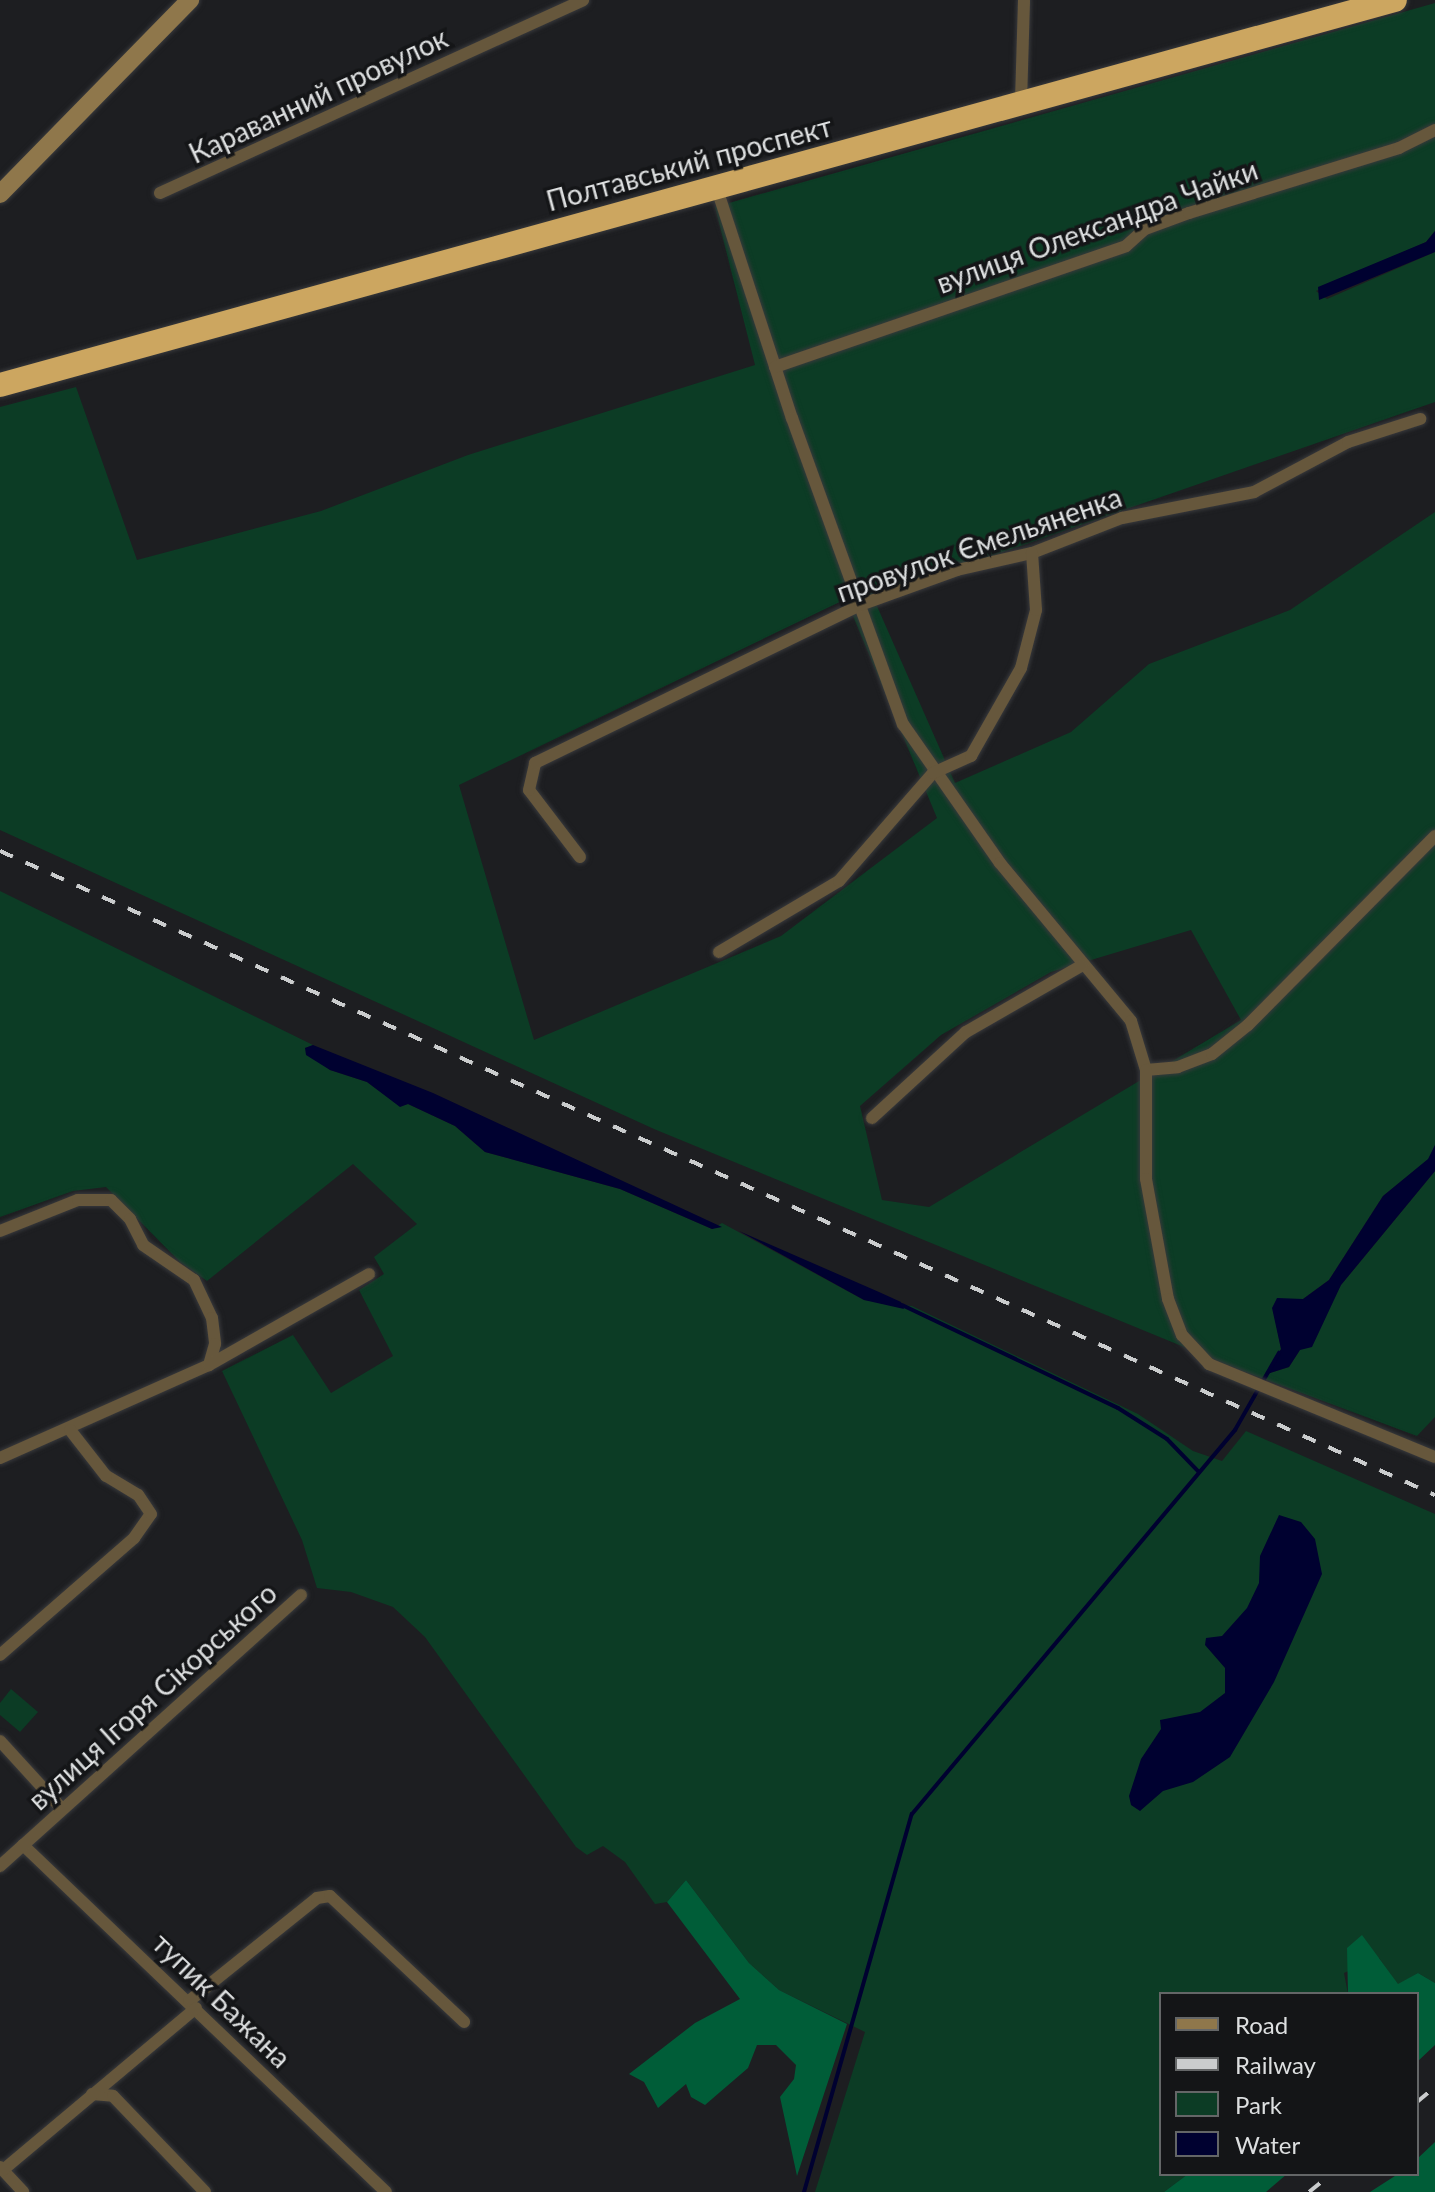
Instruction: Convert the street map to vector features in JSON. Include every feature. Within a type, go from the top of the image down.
[{"type":"highway","name":"Полтавський проспект","points":[[0,385],[1395,0]]},
{"type":"street","points":[[0,194],[190,0]]},
{"type":"street","name":"Караванний провулок","points":[[160,193],[583,0]]},
{"type":"street","points":[[1021,102],[1024,0]]},
{"type":"street","name":"вулиця Олександра Чайки","points":[[775,367],[1126,246],[1145,229],[1189,213],[1399,148],[1435,130]]},
{"type":"street","points":[[716,186],[775,367],[903,724],[933,773],[1081,966],[1131,1021],[1146,1070],[1146,1179],[1168,1299],[1182,1335],[1209,1364],[1435,1457]]},
{"type":"street","name":"провулок Ємельяненка","points":[[580,857],[529,790],[535,763],[860,605],[957,570],[1032,553],[1122,518],[1254,492],[1348,442],[1420,419]]},
{"type":"street","points":[[719,952],[839,881],[933,773],[971,756],[1021,668],[1036,610],[1032,553]]},
{"type":"street","points":[[1146,1070],[1178,1067],[1212,1054],[1248,1025],[1435,836]]},
{"type":"street","points":[[872,1118],[966,1032],[1081,966]]},
{"type":"street","points":[[0,1231],[78,1200],[111,1200],[130,1219],[143,1245],[194,1280],[212,1318],[215,1344],[209,1365]]},
{"type":"street","points":[[0,1458],[70,1430],[209,1365],[369,1274]]},
{"type":"street","points":[[0,1655],[134,1538],[151,1514],[138,1495],[106,1476],[70,1430]]},
{"type":"street","name":"вулиця Ігоря Сікорського","points":[[0,1866],[301,1595]]},
{"type":"street","points":[[0,1741],[62,1809]]},
{"type":"street","name":"тупик Бажана","points":[[23,1845],[386,2192]]},
{"type":"street","points":[[23,2192],[2,2168],[317,1898],[330,1896],[464,2022]]},
{"type":"street","points":[[92,2094],[113,2096],[205,2192]]},
{"type":"green space","points":[[1435,3],[1435,231],[1426,242],[1316,291],[1327,299],[1435,252],[1435,402],[873,597],[955,783],[1071,732],[1149,664],[1290,610],[1435,512],[1435,1145],[1429,1159],[1383,1196],[1329,1280],[1303,1299],[1273,1308],[1281,1349],[1267,1374],[1289,1367],[1341,1285],[1435,1171],[1435,1417],[1417,1436],[1240,1370],[654,1129],[0,830],[0,407],[76,387],[137,560],[321,511],[468,455],[755,365],[715,207]],"holes":[[[846,599],[937,818],[781,936],[534,1040],[459,785]],[[1191,930],[1241,1020],[929,1207],[882,1200],[860,1106],[941,1035],[1051,972]]]},
{"type":"green space","points":[[0,891],[313,1045],[305,1048],[330,1070],[367,1082],[400,1106],[408,1104],[455,1126],[485,1152],[620,1189],[712,1229],[722,1223],[864,1300],[912,1306],[1138,1414],[1193,1451],[1222,1461],[1246,1431],[1435,1514],[1435,1983],[1418,1973],[1398,1985],[1379,1958],[1344,1973],[1348,1992],[1159,1992],[1159,2176],[1185,2176],[1164,2192],[815,2192],[865,2032],[779,1990],[749,1963],[686,1880],[667,1902],[655,1904],[625,1862],[603,1846],[587,1855],[576,1847],[425,1637],[393,1607],[351,1592],[317,1588],[302,1540],[222,1371],[293,1335],[331,1393],[393,1356],[359,1290],[384,1274],[374,1257],[417,1224],[353,1164],[207,1281],[180,1262],[106,1187],[73,1191],[0,1217]]},
{"type":"green space","points":[[11,1689],[38,1712],[20,1732],[0,1715],[0,1703]]},
{"type":"green space","points":[[686,1880],[749,1963],[779,1990],[847,2024],[797,2176],[780,2097],[794,2079],[796,2065],[776,2045],[757,2045],[748,2068],[705,2105],[691,2097],[686,2084],[658,2108],[644,2082],[629,2074],[695,2023],[740,1999],[667,1902]]},
{"type":"green space","points":[[1362,1935],[1398,1984],[1418,1973],[1435,1983],[1435,2045],[1419,2060],[1419,1992],[1348,1992],[1347,1948]]},
{"type":"green space","points":[[1435,2142],[1435,2192],[1370,2192],[1395,2176],[1419,2176],[1419,2157]]},
{"type":"green space","points":[[1185,2176],[1285,2176],[1266,2192],[1164,2192]]},
{"type":"water","points":[[1435,231],[1435,252],[1319,300],[1318,287],[1426,242]]},
{"type":"water","points":[[313,1045],[433,1093],[722,1227],[712,1229],[620,1189],[485,1152],[455,1126],[408,1104],[400,1107],[367,1082],[330,1070],[306,1055],[305,1048]]},
{"type":"water","points":[[1435,1145],[1435,1171],[1341,1285],[1312,1347],[1300,1350],[1289,1367],[1267,1374],[1281,1349],[1272,1308],[1277,1298],[1303,1299],[1329,1280],[1383,1196],[1428,1159]]},
{"type":"water","points":[[739,1231],[901,1302],[904,1309],[864,1300]]},
{"type":"water","points":[[1279,1515],[1301,1522],[1315,1539],[1322,1574],[1274,1682],[1230,1757],[1193,1782],[1163,1791],[1140,1811],[1131,1805],[1129,1796],[1141,1759],[1161,1729],[1160,1720],[1200,1712],[1225,1693],[1225,1668],[1205,1645],[1206,1638],[1222,1636],[1247,1608],[1259,1583],[1260,1556]]},
{"type":"waterway","points":[[902,1305],[1118,1408],[1167,1439],[1199,1472]]},
{"type":"waterway","points":[[804,2192],[912,1814],[1235,1430],[1279,1353]]},
{"type":"railway","points":[[0,851],[1435,1495]]},
{"type":"railway","points":[[1419,2100],[1435,2087]]},
{"type":"railway","points":[[1309,2192],[1329,2176]]}]
